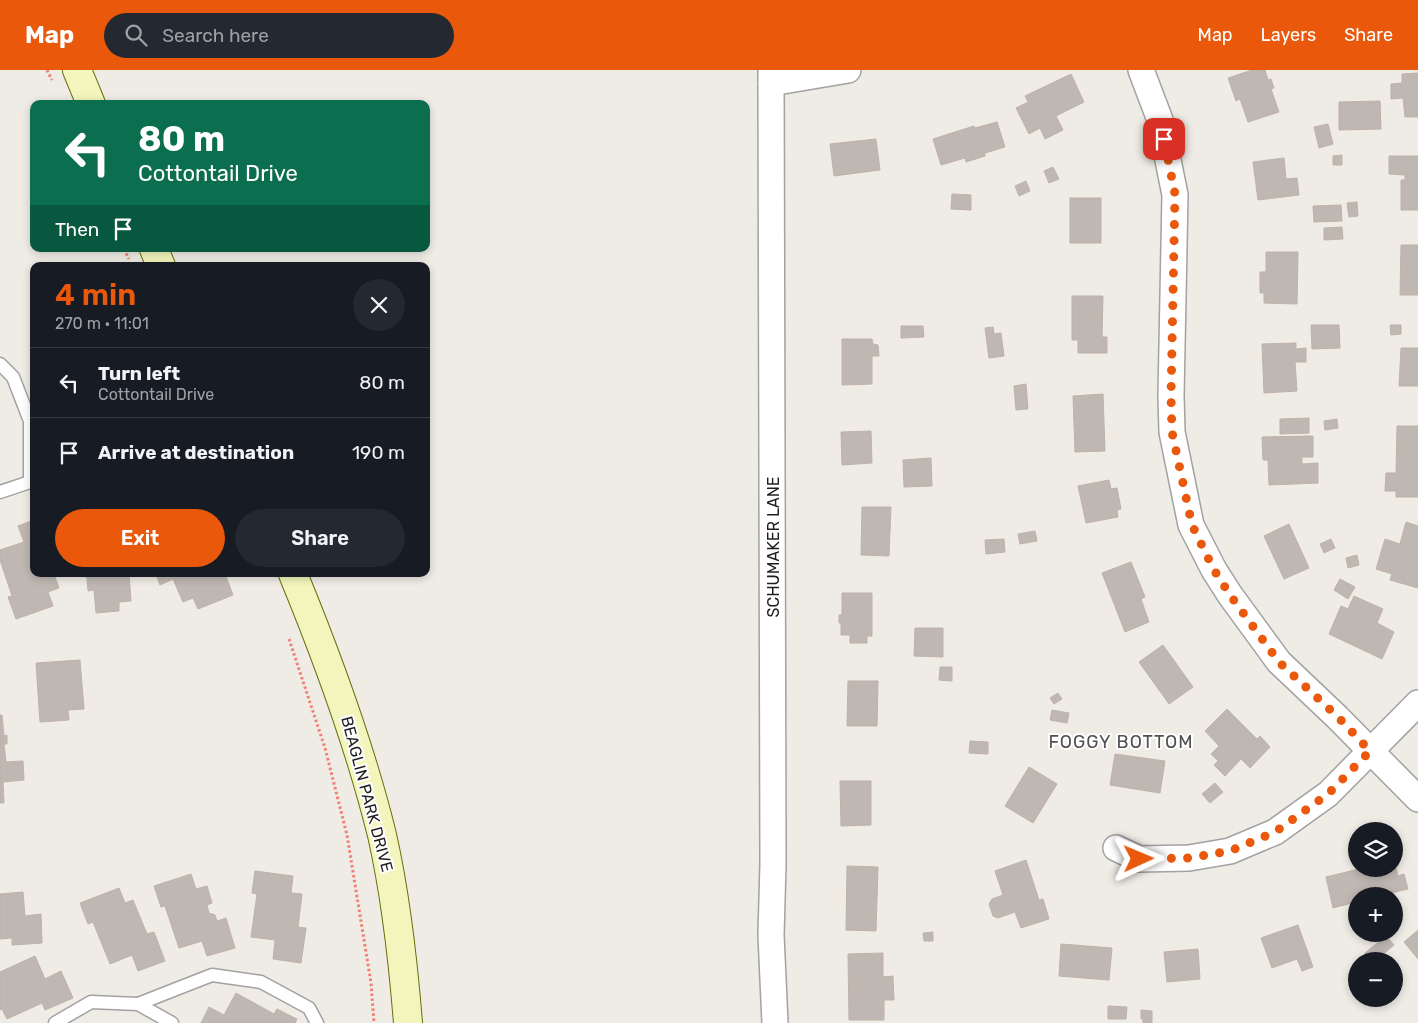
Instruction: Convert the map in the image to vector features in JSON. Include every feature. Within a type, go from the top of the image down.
[{"type":"main road","points":[[77,70],[89,100]]},
{"type":"main road","name":"BEAGLIN PARK DRIVE","points":[[294,577],[357,747],[382,836],[395,905],[408,1023]]},
{"type":"street","points":[[771,76],[848,70]]},
{"type":"street","points":[[1141,70],[1160,120],[1175,194],[1172,432],[1192,525],[1214,570],[1279,662],[1338,717],[1418,799]]},
{"type":"street","name":"SCHUMAKER LANE","points":[[771,76],[773,864],[771,935],[776,1023]]},
{"type":"street","points":[[1116,848],[1139,859],[1189,858],[1230,851],[1275,832],[1328,794],[1418,703]]},
{"type":"lane","points":[[0,364],[12,377],[30,421]]},
{"type":"lane","points":[[0,492],[30,484]]},
{"type":"lane","points":[[55,1023],[91,1002],[138,1004],[212,975],[261,982],[309,1008],[317,1023]]},
{"type":"lane","points":[[138,1004],[172,1023]]},
{"type":"path","points":[[286,631],[326,748],[347,834],[371,983],[374,1023]]},
{"type":"building","points":[[1252,70],[1265,70],[1268,80],[1271,79],[1274,88],[1271,89],[1279,112],[1248,122],[1240,99],[1236,101],[1228,78]]},
{"type":"building","points":[[1418,73],[1418,117],[1405,117],[1403,98],[1391,99],[1391,84],[1402,83],[1402,74]]},
{"type":"building","points":[[1071,74],[1084,102],[1056,116],[1063,130],[1045,139],[1040,128],[1029,134],[1016,108],[1028,102],[1025,96]]},
{"type":"building","points":[[1380,101],[1381,129],[1339,130],[1339,102]]},
{"type":"building","points":[[997,122],[1005,147],[985,153],[985,156],[966,162],[965,158],[941,165],[933,139],[974,126],[975,128]]},
{"type":"building","points":[[1328,124],[1333,144],[1319,148],[1314,127]]},
{"type":"building","points":[[876,139],[880,170],[834,176],[830,144]]},
{"type":"building","points":[[1342,155],[1342,165],[1333,165],[1333,156]]},
{"type":"building","points":[[1389,156],[1418,156],[1418,210],[1401,210],[1401,180],[1405,180],[1405,175],[1389,174]]},
{"type":"building","points":[[1284,158],[1286,179],[1297,178],[1299,195],[1258,200],[1253,162]]},
{"type":"building","points":[[1053,167],[1059,179],[1049,183],[1044,171]]},
{"type":"building","points":[[1026,181],[1030,191],[1019,196],[1015,186]]},
{"type":"building","points":[[952,194],[971,195],[971,210],[951,209]]},
{"type":"building","points":[[1070,198],[1101,198],[1101,243],[1070,243]]},
{"type":"building","points":[[1357,202],[1358,216],[1349,217],[1347,203]]},
{"type":"building","points":[[1341,205],[1342,221],[1314,222],[1313,206]]},
{"type":"building","points":[[1342,227],[1343,239],[1324,240],[1324,228]]},
{"type":"building","points":[[1401,245],[1418,245],[1418,295],[1400,295]]},
{"type":"building","points":[[1266,252],[1298,252],[1297,304],[1264,303],[1264,293],[1260,293],[1260,272],[1266,272]]},
{"type":"building","points":[[1072,296],[1103,296],[1102,337],[1107,337],[1107,353],[1078,353],[1078,340],[1072,340]]},
{"type":"building","points":[[1311,325],[1339,325],[1340,348],[1312,349]]},
{"type":"building","points":[[1390,325],[1401,325],[1401,334],[1391,335]]},
{"type":"building","points":[[901,326],[923,326],[924,337],[901,338]]},
{"type":"building","points":[[993,327],[994,334],[1001,333],[1004,356],[989,358],[985,328]]},
{"type":"building","points":[[842,339],[872,339],[873,344],[878,345],[879,356],[872,356],[872,384],[842,385]]},
{"type":"building","points":[[1296,343],[1296,349],[1306,348],[1306,362],[1295,362],[1297,391],[1264,393],[1262,344]]},
{"type":"building","points":[[1401,348],[1418,348],[1418,386],[1399,386]]},
{"type":"building","points":[[1026,384],[1028,409],[1016,410],[1014,386]]},
{"type":"building","points":[[1103,394],[1105,451],[1075,452],[1073,396]]},
{"type":"building","points":[[1309,418],[1309,433],[1280,434],[1280,419]]},
{"type":"building","points":[[1337,419],[1338,428],[1325,430],[1324,421]]},
{"type":"building","points":[[1397,426],[1418,426],[1418,497],[1396,497],[1396,491],[1385,491],[1386,473],[1396,473]]},
{"type":"building","points":[[871,431],[872,463],[842,465],[841,432]]},
{"type":"building","points":[[1313,436],[1313,457],[1302,457],[1302,464],[1318,463],[1318,483],[1269,485],[1268,460],[1263,460],[1262,437]]},
{"type":"building","points":[[931,458],[932,486],[904,487],[903,460]]},
{"type":"building","points":[[1109,480],[1111,489],[1117,488],[1121,509],[1117,510],[1118,517],[1086,523],[1078,486]]},
{"type":"building","points":[[862,507],[891,507],[889,556],[861,555]]},
{"type":"building","points":[[30,522],[30,577],[55,577],[59,588],[48,592],[53,606],[16,619],[8,597],[12,596],[0,560],[0,550],[24,542],[18,526]]},
{"type":"building","points":[[1406,522],[1418,526],[1418,588],[1390,580],[1392,574],[1376,569],[1385,539],[1400,544]]},
{"type":"building","points":[[1289,524],[1309,568],[1284,579],[1264,536]]},
{"type":"building","points":[[1035,531],[1037,541],[1020,544],[1018,534]]},
{"type":"building","points":[[1004,539],[1005,552],[986,554],[985,540]]},
{"type":"building","points":[[1331,539],[1335,548],[1324,553],[1320,544]]},
{"type":"building","points":[[1357,555],[1359,565],[1348,568],[1346,558]]},
{"type":"building","points":[[1131,562],[1145,597],[1141,599],[1149,622],[1125,632],[1102,573]]},
{"type":"building","points":[[87,577],[129,577],[131,601],[119,602],[119,611],[96,613],[94,590],[88,591]]},
{"type":"building","points":[[157,577],[226,577],[233,595],[198,609],[193,598],[183,602],[173,579],[160,585]]},
{"type":"building","points":[[1340,579],[1355,587],[1348,599],[1334,590]]},
{"type":"building","points":[[842,593],[872,593],[872,636],[867,636],[867,643],[850,643],[850,635],[841,635],[839,615],[842,615]]},
{"type":"building","points":[[1354,596],[1383,609],[1377,623],[1394,632],[1382,659],[1329,634],[1341,606],[1348,609]]},
{"type":"building","points":[[915,628],[943,628],[943,657],[914,656]]},
{"type":"building","points":[[1163,645],[1193,687],[1169,704],[1139,662]]},
{"type":"building","points":[[80,660],[84,709],[68,710],[69,720],[40,722],[36,663]]},
{"type":"building","points":[[940,667],[952,667],[952,681],[939,680]]},
{"type":"building","points":[[848,681],[878,681],[877,726],[847,726]]},
{"type":"building","points":[[1058,693],[1062,699],[1054,704],[1050,698]]},
{"type":"building","points":[[1227,709],[1257,739],[1260,736],[1270,747],[1250,768],[1241,759],[1225,776],[1214,765],[1218,761],[1211,754],[1219,746],[1205,731]]},
{"type":"building","points":[[1052,710],[1069,713],[1067,723],[1050,720]]},
{"type":"building","points":[[0,715],[2,715],[4,736],[7,735],[7,744],[4,744],[6,762],[23,761],[24,780],[3,782],[4,803],[0,803]]},
{"type":"building","points":[[970,741],[988,742],[988,754],[969,753]]},
{"type":"building","points":[[1115,754],[1165,761],[1160,793],[1110,785]]},
{"type":"building","points":[[1029,767],[1057,784],[1033,823],[1005,806]]},
{"type":"building","points":[[840,781],[871,781],[871,825],[841,826]]},
{"type":"building","points":[[1215,783],[1223,792],[1210,803],[1202,794]]},
{"type":"building","points":[[1026,860],[1039,900],[1043,899],[1049,919],[1021,928],[1015,912],[998,918],[993,916],[989,904],[992,899],[1003,895],[995,871]]},
{"type":"building","points":[[847,866],[878,867],[876,931],[846,930]]},
{"type":"building","points":[[255,871],[293,876],[291,893],[302,894],[298,927],[306,928],[301,963],[273,959],[275,940],[251,937],[257,894],[252,893]]},
{"type":"building","points":[[1348,872],[1348,877],[1403,877],[1404,874],[1408,889],[1403,890],[1403,887],[1348,887],[1348,904],[1333,908],[1326,877]]},
{"type":"building","points":[[191,874],[196,889],[207,886],[212,903],[207,905],[209,913],[215,915],[217,921],[226,918],[235,948],[207,956],[202,941],[179,948],[165,906],[161,907],[154,886]]},
{"type":"building","points":[[119,888],[125,903],[133,900],[147,934],[154,932],[165,961],[138,971],[132,955],[110,964],[93,922],[88,924],[80,903]]},
{"type":"building","points":[[23,892],[25,916],[41,914],[42,943],[12,945],[12,938],[0,939],[0,894]]},
{"type":"building","points":[[1298,925],[1313,967],[1302,971],[1297,959],[1272,968],[1261,938]]},
{"type":"building","points":[[1418,930],[1418,959],[1404,942]]},
{"type":"building","points":[[933,932],[933,941],[924,941],[923,933]]},
{"type":"building","points":[[1379,942],[1391,942],[1394,945],[1386,952],[1366,952]]},
{"type":"building","points":[[1061,944],[1112,948],[1109,980],[1059,976]]},
{"type":"building","points":[[1198,949],[1200,979],[1167,982],[1164,952]]},
{"type":"building","points":[[883,953],[883,977],[893,976],[894,1000],[884,1000],[884,1020],[849,1020],[848,954]]},
{"type":"building","points":[[35,956],[45,979],[61,971],[73,998],[45,1010],[42,1003],[7,1019],[2,1009],[0,1010],[0,972]]},
{"type":"building","points":[[236,993],[274,1014],[277,1009],[297,1019],[295,1023],[201,1023],[209,1007],[224,1015]]},
{"type":"building","points":[[1108,1006],[1127,1007],[1126,1019],[1108,1019]]},
{"type":"building","points":[[1141,1010],[1152,1011],[1152,1023],[1143,1023]]},
{"type":"district","name":"FOGGY BOTTOM","points":[[1121,742]]},
{"type":"route","points":[[1139,859],[1189,858],[1230,851],[1275,832],[1328,794],[1370,751],[1338,717],[1279,662],[1214,570],[1192,525],[1172,432],[1175,194],[1164,139]]}]
